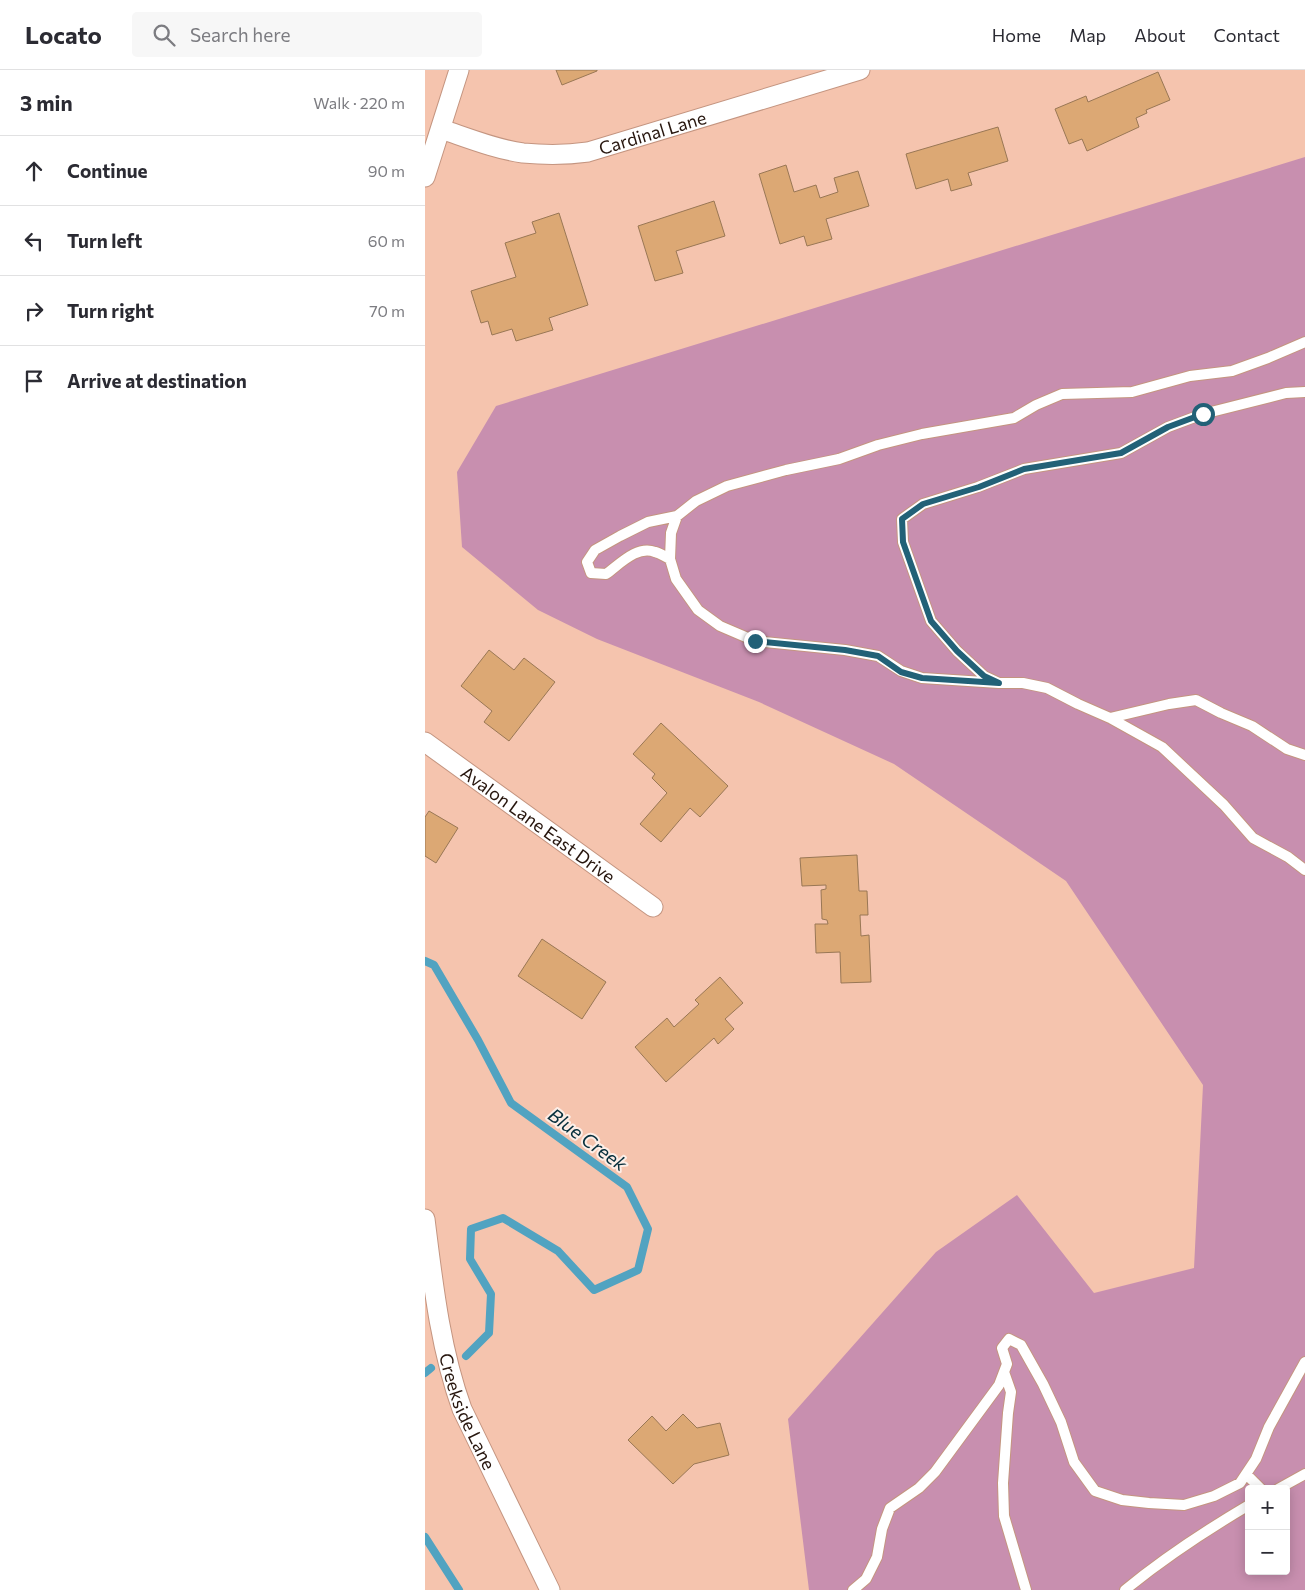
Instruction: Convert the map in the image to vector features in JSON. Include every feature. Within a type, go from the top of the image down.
[{"type":"street","points":[[425,177],[459,70]]},
{"type":"street","name":"Cardinal Lane","points":[[441,129],[522,153],[567,155],[588,152],[860,70]]},
{"type":"street","name":"Avalon Lane East Drive","points":[[425,742],[653,907]]},
{"type":"street","name":"Creekside Lane","points":[[425,1219],[438,1311],[451,1378],[462,1409],[550,1590]]},
{"type":"lane","points":[[670,559],[655,551],[640,550],[606,574],[591,573],[587,562],[595,550],[648,522],[677,516],[696,501],[727,486],[778,472],[839,459],[878,445],[922,434],[1014,418],[1036,405],[1062,394],[1132,392],[1190,376],[1232,371],[1305,342]]},
{"type":"lane","points":[[999,683],[984,676],[977,670],[957,651],[931,621],[903,542],[902,519],[923,504],[979,487],[1024,469],[1121,453],[1168,427],[1203,414],[1286,393],[1305,392]]},
{"type":"lane","points":[[677,516],[671,534],[670,559],[676,579],[698,610],[720,626],[755,641],[845,650],[878,656],[901,672],[922,678],[1023,683],[1047,688],[1110,718],[1162,747],[1224,805],[1253,838],[1288,857],[1305,870]]},
{"type":"lane","points":[[1110,718],[1169,704],[1196,700],[1252,726],[1287,749],[1305,755]]},
{"type":"lane","points":[[853,1590],[866,1578],[877,1557],[882,1529],[890,1508],[919,1488],[935,1472],[999,1385],[1007,1364],[1002,1348],[1009,1339],[1021,1345],[1061,1422],[1074,1462],[1095,1491],[1122,1500],[1184,1505],[1214,1496],[1240,1483],[1256,1459],[1269,1427],[1305,1362]]},
{"type":"lane","points":[[1004,1372],[1011,1392],[1003,1483],[1004,1516],[1026,1590]]},
{"type":"lane","points":[[1247,1474],[1257,1485]]},
{"type":"lane","points":[[1285,1485],[1305,1474]]},
{"type":"lane","points":[[1125,1590],[1153,1567],[1196,1537],[1245,1507]]},
{"type":"shaded area","points":[[1305,157],[1305,1590],[809,1590],[788,1419],[936,1252],[1017,1195],[1094,1293],[1194,1268],[1203,1085],[1066,881],[894,764],[759,702],[597,639],[538,610],[462,547],[457,472],[496,406]]},
{"type":"building","points":[[556,70],[597,70],[597,71],[562,85]]},
{"type":"building","points":[[1158,72],[1170,100],[1146,110],[1147,113],[1136,118],[1139,127],[1087,151],[1082,139],[1069,144],[1055,109],[1086,96],[1088,102]]},
{"type":"building","points":[[998,127],[1008,161],[968,173],[972,185],[951,191],[948,179],[916,189],[906,154]]},
{"type":"building","points":[[786,165],[794,192],[816,185],[820,198],[838,192],[834,178],[858,171],[869,206],[826,219],[832,239],[807,246],[804,236],[780,244],[759,174]]},
{"type":"building","points":[[714,201],[725,236],[676,251],[683,273],[655,281],[638,226]]},
{"type":"building","points":[[559,213],[588,305],[549,318],[553,330],[516,341],[512,329],[492,335],[488,321],[481,323],[471,291],[516,277],[505,243],[536,233],[532,222]]},
{"type":"building","points":[[489,650],[514,670],[524,658],[555,682],[509,741],[484,722],[492,711],[461,686]]},
{"type":"building","points":[[661,723],[728,786],[700,817],[690,808],[661,842],[640,824],[667,793],[652,778],[655,774],[633,754]]},
{"type":"building","points":[[429,811],[458,828],[436,863],[425,856],[425,817]]},
{"type":"building","points":[[857,855],[859,891],[867,891],[868,915],[860,915],[861,936],[869,935],[871,982],[841,983],[840,952],[816,953],[815,924],[828,924],[827,920],[822,919],[821,890],[826,889],[826,885],[802,886],[800,858]]},
{"type":"building","points":[[542,939],[606,982],[582,1019],[518,976]]},
{"type":"building","points":[[720,977],[743,1003],[725,1019],[734,1029],[718,1044],[714,1038],[666,1082],[635,1047],[667,1018],[674,1027],[699,1004],[695,1000]]},
{"type":"building","points":[[683,1414],[697,1428],[720,1423],[729,1455],[694,1464],[673,1484],[628,1440],[652,1416],[666,1431]]},
{"type":"waterway","name":"Blue Creek","points":[[425,961],[434,965],[478,1040],[511,1103],[627,1187],[648,1229],[638,1270],[594,1290],[558,1251],[503,1218],[471,1229],[470,1259],[491,1294],[489,1333],[466,1356]]},
{"type":"waterway","name":"Blue Creek","points":[[425,1373],[431,1368]]},
{"type":"waterway","name":"Blue Creek","points":[[425,1537],[459,1590]]},
{"type":"route","points":[[755,641],[845,650],[878,656],[901,672],[922,678],[999,683],[984,676],[957,651],[931,621],[903,542],[902,519],[923,504],[979,487],[1024,469],[1121,453],[1168,427],[1203,414]]}]
